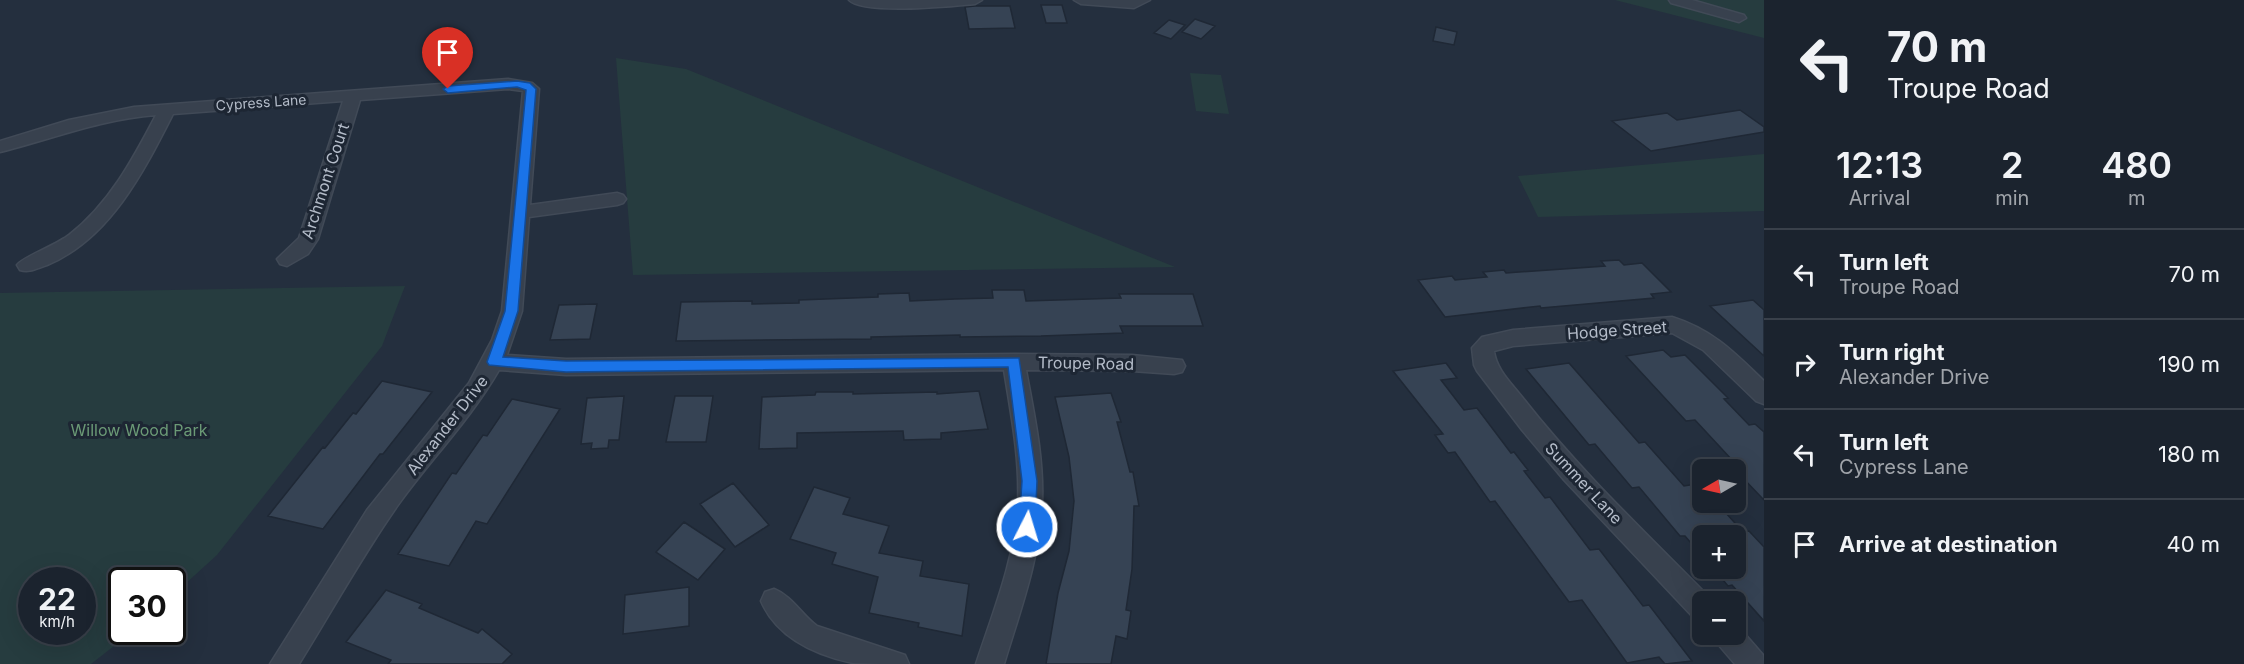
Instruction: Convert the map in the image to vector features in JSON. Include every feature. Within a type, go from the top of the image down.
[{"type":"street","points":[[856,0],[895,5],[975,0]]},
{"type":"street","points":[[1081,0],[1134,4],[1143,0]]},
{"type":"street","points":[[1676,0],[1739,18]]},
{"type":"street","name":"Cypress Lane","points":[[0,147],[105,117],[168,108],[508,84],[526,86]]},
{"type":"street","name":"Alexander Drive","points":[[284,664],[379,512],[408,473],[464,409],[494,362],[512,311],[532,98],[531,89],[526,86]]},
{"type":"street","name":"Archmont Court","points":[[287,259],[301,249],[308,239],[353,96]]},
{"type":"street","points":[[27,265],[61,251],[114,201],[135,172],[168,108]]},
{"type":"street","points":[[520,212],[617,199]]},
{"type":"street","name":"Hodge Street","points":[[1483,348],[1490,343],[1513,338],[1672,325],[1696,333],[1709,342],[1764,395]]},
{"type":"street","name":"Summer Lane","points":[[1483,348],[1485,365],[1530,424],[1572,473],[1692,598]]},
{"type":"street","name":"Troupe Road","points":[[494,362],[558,366],[1014,362],[1132,363],[1174,366]]},
{"type":"street","points":[[990,664],[1016,579],[1030,505],[1027,458],[1014,362]]},
{"type":"street","points":[[774,601],[797,627],[809,636],[895,664]]},
{"type":"street","points":[[1737,645],[1753,664]]},
{"type":"green space","points":[[1615,0],[1764,0],[1764,38]]},
{"type":"green space","points":[[616,58],[686,69],[1175,267],[633,275]]},
{"type":"green space","points":[[1190,73],[1221,75],[1229,114],[1196,111]]},
{"type":"green space","points":[[1764,154],[1764,211],[1538,217],[1518,176]]},
{"type":"green space","name":"Willow Wood Park","points":[[405,286],[382,346],[217,555],[186,583],[186,567],[108,567],[108,645],[115,645],[91,664],[0,664],[0,293]]},
{"type":"building","points":[[1041,5],[1062,5],[1067,23],[1046,23]]},
{"type":"building","points":[[1010,6],[1015,28],[969,29],[965,7]]},
{"type":"building","points":[[1195,19],[1215,26],[1201,39],[1182,32]]},
{"type":"building","points":[[1169,20],[1185,25],[1171,39],[1154,33]]},
{"type":"building","points":[[1436,27],[1457,32],[1454,45],[1433,41]]},
{"type":"building","points":[[1740,110],[1764,127],[1764,132],[1651,151],[1612,121],[1667,113],[1677,120]]},
{"type":"building","points":[[1619,260],[1624,265],[1642,263],[1671,292],[1651,294],[1654,298],[1541,308],[1540,306],[1445,317],[1418,280],[1452,276],[1455,280],[1487,277],[1483,272],[1504,270],[1506,273],[1605,266],[1601,261]]},
{"type":"building","points":[[992,290],[1024,290],[1026,301],[1121,298],[1119,294],[1193,294],[1203,326],[1120,326],[1123,333],[1041,336],[960,337],[960,335],[871,337],[871,339],[676,341],[681,302],[799,303],[799,300],[878,297],[878,294],[909,293],[910,301],[993,298]]},
{"type":"building","points":[[1753,300],[1764,310],[1764,356],[1710,306]]},
{"type":"building","points":[[597,304],[590,339],[550,340],[559,305]]},
{"type":"building","points":[[1663,350],[1671,357],[1685,355],[1728,398],[1724,399],[1749,425],[1755,424],[1764,432],[1764,500],[1746,481],[1746,459],[1731,459],[1695,420],[1686,421],[1626,356]]},
{"type":"building","points":[[1446,363],[1457,378],[1441,380],[1464,410],[1477,408],[1511,453],[1514,452],[1528,470],[1524,471],[1545,498],[1550,497],[1590,550],[1599,549],[1643,606],[1649,605],[1692,661],[1665,664],[1659,657],[1627,663],[1582,600],[1569,602],[1495,501],[1490,502],[1455,452],[1448,453],[1435,435],[1443,434],[1393,371]]},
{"type":"building","points":[[1569,363],[1639,443],[1645,442],[1684,486],[1692,485],[1692,513],[1726,513],[1737,525],[1692,525],[1692,544],[1685,536],[1680,536],[1639,487],[1632,488],[1595,444],[1589,445],[1526,369]]},
{"type":"building","points":[[382,381],[432,392],[383,454],[380,454],[323,529],[268,516],[323,447],[325,448],[353,413],[356,414]]},
{"type":"building","points":[[979,391],[988,429],[941,433],[941,439],[904,440],[903,431],[797,433],[797,448],[759,449],[762,397],[815,395],[816,392],[853,392],[853,394],[937,392],[937,394]]},
{"type":"building","points":[[1111,393],[1121,422],[1117,422],[1130,472],[1133,472],[1139,506],[1134,506],[1132,569],[1126,610],[1131,611],[1127,639],[1116,636],[1111,664],[1046,664],[1058,593],[1069,551],[1074,501],[1069,457],[1055,397]]},
{"type":"building","points":[[624,396],[619,440],[609,440],[608,448],[591,449],[592,443],[581,444],[587,398]]},
{"type":"building","points":[[675,396],[713,396],[706,442],[666,442]]},
{"type":"building","points":[[512,399],[560,409],[487,524],[476,521],[449,566],[398,554],[452,473],[456,474],[483,435],[487,436]]},
{"type":"building","points":[[733,483],[769,525],[735,547],[700,504]]},
{"type":"building","points":[[814,487],[850,498],[843,514],[889,526],[879,553],[923,561],[920,576],[969,584],[962,636],[918,627],[919,623],[869,613],[878,577],[832,564],[836,553],[790,539]]},
{"type":"building","points":[[684,522],[725,549],[698,580],[656,552]]},
{"type":"building","points":[[1749,531],[1764,547],[1764,621],[1746,601],[1746,591],[1737,591],[1732,585],[1728,586],[1722,579],[1746,579],[1746,532]]},
{"type":"building","points":[[689,587],[689,626],[623,634],[625,595]]},
{"type":"building","points":[[386,590],[422,604],[419,608],[478,633],[482,629],[512,654],[502,664],[388,664],[391,660],[346,642]]},
{"type":"route","points":[[448,89],[517,84],[531,89],[512,311],[494,362],[566,366],[1014,362],[1030,481],[1027,527]]}]
